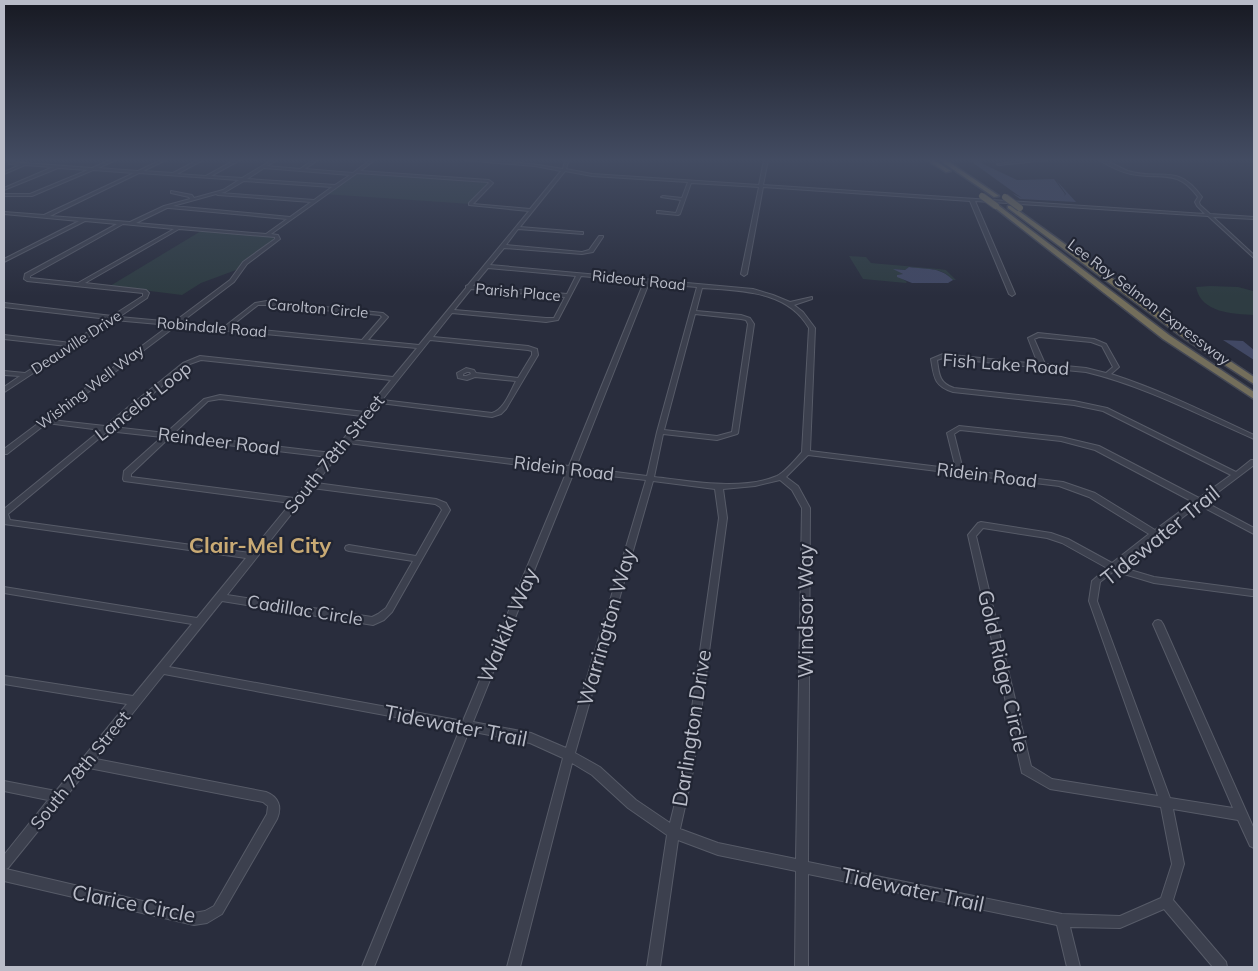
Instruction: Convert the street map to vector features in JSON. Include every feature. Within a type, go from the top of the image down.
[{"type":"highway","name":"Lee Roy Selmon Expressway","points":[[995,205],[1156,330],[1254,395]]},
{"type":"highway","points":[[1008,205],[1188,337],[1254,381]]},
{"type":"highway","name":"Lee Roy Selmon Expressway","points":[[1016,205],[1194,332],[1254,372]]},
{"type":"street","points":[[46,216],[69,205]]},
{"type":"street","points":[[130,224],[171,205]]},
{"type":"street","points":[[4,213],[267,235],[308,205]]},
{"type":"street","points":[[477,205],[531,210]]},
{"type":"street","name":"South 78th Street","points":[[4,864],[535,205]]},
{"type":"street","points":[[659,212],[678,214],[681,205]]},
{"type":"street","points":[[744,274],[758,205]]},
{"type":"street","points":[[974,205],[1012,294]]},
{"type":"street","points":[[1056,205],[1254,218]]},
{"type":"street","points":[[1198,205],[1254,257]]},
{"type":"street","points":[[165,207],[291,218]]},
{"type":"street","points":[[4,261],[84,220]]},
{"type":"street","points":[[122,223],[27,275],[27,280],[79,284],[178,228]]},
{"type":"street","points":[[517,228],[581,233]]},
{"type":"street","name":"Wishing Well Way","points":[[4,452],[235,279],[238,270],[245,263],[278,239],[276,236],[267,235]]},
{"type":"street","points":[[502,246],[582,253],[591,251],[602,237]]},
{"type":"street","name":"Rideout Road","points":[[486,266],[764,293],[790,304]]},
{"type":"street","points":[[449,312],[546,320],[556,319],[580,274]]},
{"type":"street","name":"Waikiki Way","points":[[368,967],[647,282]]},
{"type":"street","name":"Deauville Drive","points":[[4,390],[145,297],[146,293],[144,291],[79,284]]},
{"type":"street","name":"Warrington Way","points":[[513,967],[568,755],[650,479],[660,432],[700,286]]},
{"type":"street","name":"Parish Place","points":[[468,287],[568,296]]},
{"type":"street","points":[[790,304],[810,298]]},
{"type":"street","name":"Carolton Circle","points":[[226,328],[257,304],[267,303],[381,314],[385,317],[364,341]]},
{"type":"street","points":[[781,477],[806,453],[812,328],[805,316],[790,304]]},
{"type":"street","name":"Robindale Road","points":[[4,305],[113,318],[420,347]]},
{"type":"street","points":[[660,432],[717,438],[735,433],[751,324],[748,319],[741,317],[693,312]]},
{"type":"street","points":[[1042,365],[1031,338],[1038,336],[1092,340],[1104,345],[1116,367],[1108,374]]},
{"type":"street","points":[[4,337],[73,345]]},
{"type":"street","points":[[377,401],[492,415],[503,409],[535,355],[535,350],[428,338]]},
{"type":"street","name":"Fish Lake Road","points":[[1236,474],[1106,409],[1074,403],[954,390],[942,387],[938,381],[934,359],[942,356],[1042,365],[1108,374],[1133,383],[1254,437]]},
{"type":"street","name":"Lancelot Loop","points":[[252,556],[7,522],[4,514],[185,364],[200,358],[395,379]]},
{"type":"street","points":[[4,373],[25,375]]},
{"type":"street","points":[[474,375],[520,380]]},
{"type":"street","points":[[296,501],[127,479],[127,472],[206,400],[220,397],[366,414]]},
{"type":"street","name":"Reindeer Road","points":[[46,421],[334,455]]},
{"type":"street","points":[[960,472],[950,433],[959,428],[1061,439],[1097,448],[1254,531]]},
{"type":"street","name":"Ridein Road","points":[[345,440],[719,487],[755,484],[781,477]]},
{"type":"street","name":"Ridein Road","points":[[806,453],[1060,484],[1092,496],[1155,534]]},
{"type":"street","name":"Tidewater Trail","points":[[160,669],[531,738],[568,755],[596,771],[632,804],[673,832],[718,849],[1062,920],[1120,922],[1166,902],[1178,864],[1166,802],[1093,601],[1096,580],[1114,568],[1155,534],[1254,462]]},
{"type":"street","name":"Windsor Way","points":[[781,477],[795,488],[806,508],[804,866],[801,967]]},
{"type":"street","name":"Cadillac Circle","points":[[219,597],[373,621],[389,610],[446,510],[443,505],[436,502],[309,485]]},
{"type":"street","name":"Darlington Drive","points":[[653,967],[673,832],[688,771],[723,518],[719,487]]},
{"type":"street","name":"Gold Ridge Circle","points":[[1114,568],[1065,541],[1048,535],[981,525],[972,535],[1026,768],[1050,784],[1243,816]]},
{"type":"street","points":[[349,548],[418,559]]},
{"type":"street","points":[[1114,568],[1154,580],[1252,593]]},
{"type":"street","points":[[4,590],[199,622]]},
{"type":"street","points":[[1158,624],[1254,842]]},
{"type":"street","points":[[4,680],[135,701]]},
{"type":"street","name":"Clarice Circle","points":[[4,875],[194,920],[207,917],[218,910],[273,815],[274,804],[266,797],[86,762]]},
{"type":"street","points":[[4,786],[58,797]]},
{"type":"street","points":[[1166,902],[1221,967]]},
{"type":"street","points":[[1062,920],[1074,967]]},
{"type":"shaded area","points":[[201,231],[274,237],[275,239],[236,270],[201,283],[182,295],[110,286]]},
{"type":"shaded area","points":[[849,256],[866,257],[871,263],[946,270],[956,280],[952,280],[943,272],[933,269],[910,267],[905,270],[894,269],[903,274],[897,275],[906,283],[863,279]]},
{"type":"shaded area","points":[[1196,287],[1238,287],[1253,291],[1254,315],[1228,313],[1211,307],[1199,296]]},
{"type":"water","points":[[909,267],[943,272],[953,280],[948,283],[912,283],[897,277],[897,275],[903,274],[893,269],[905,270]]},
{"type":"water","points":[[1223,340],[1243,341],[1254,350],[1254,360]]},
{"type":"district","name":"Clair-Mel City","points":[[260,545]]}]
